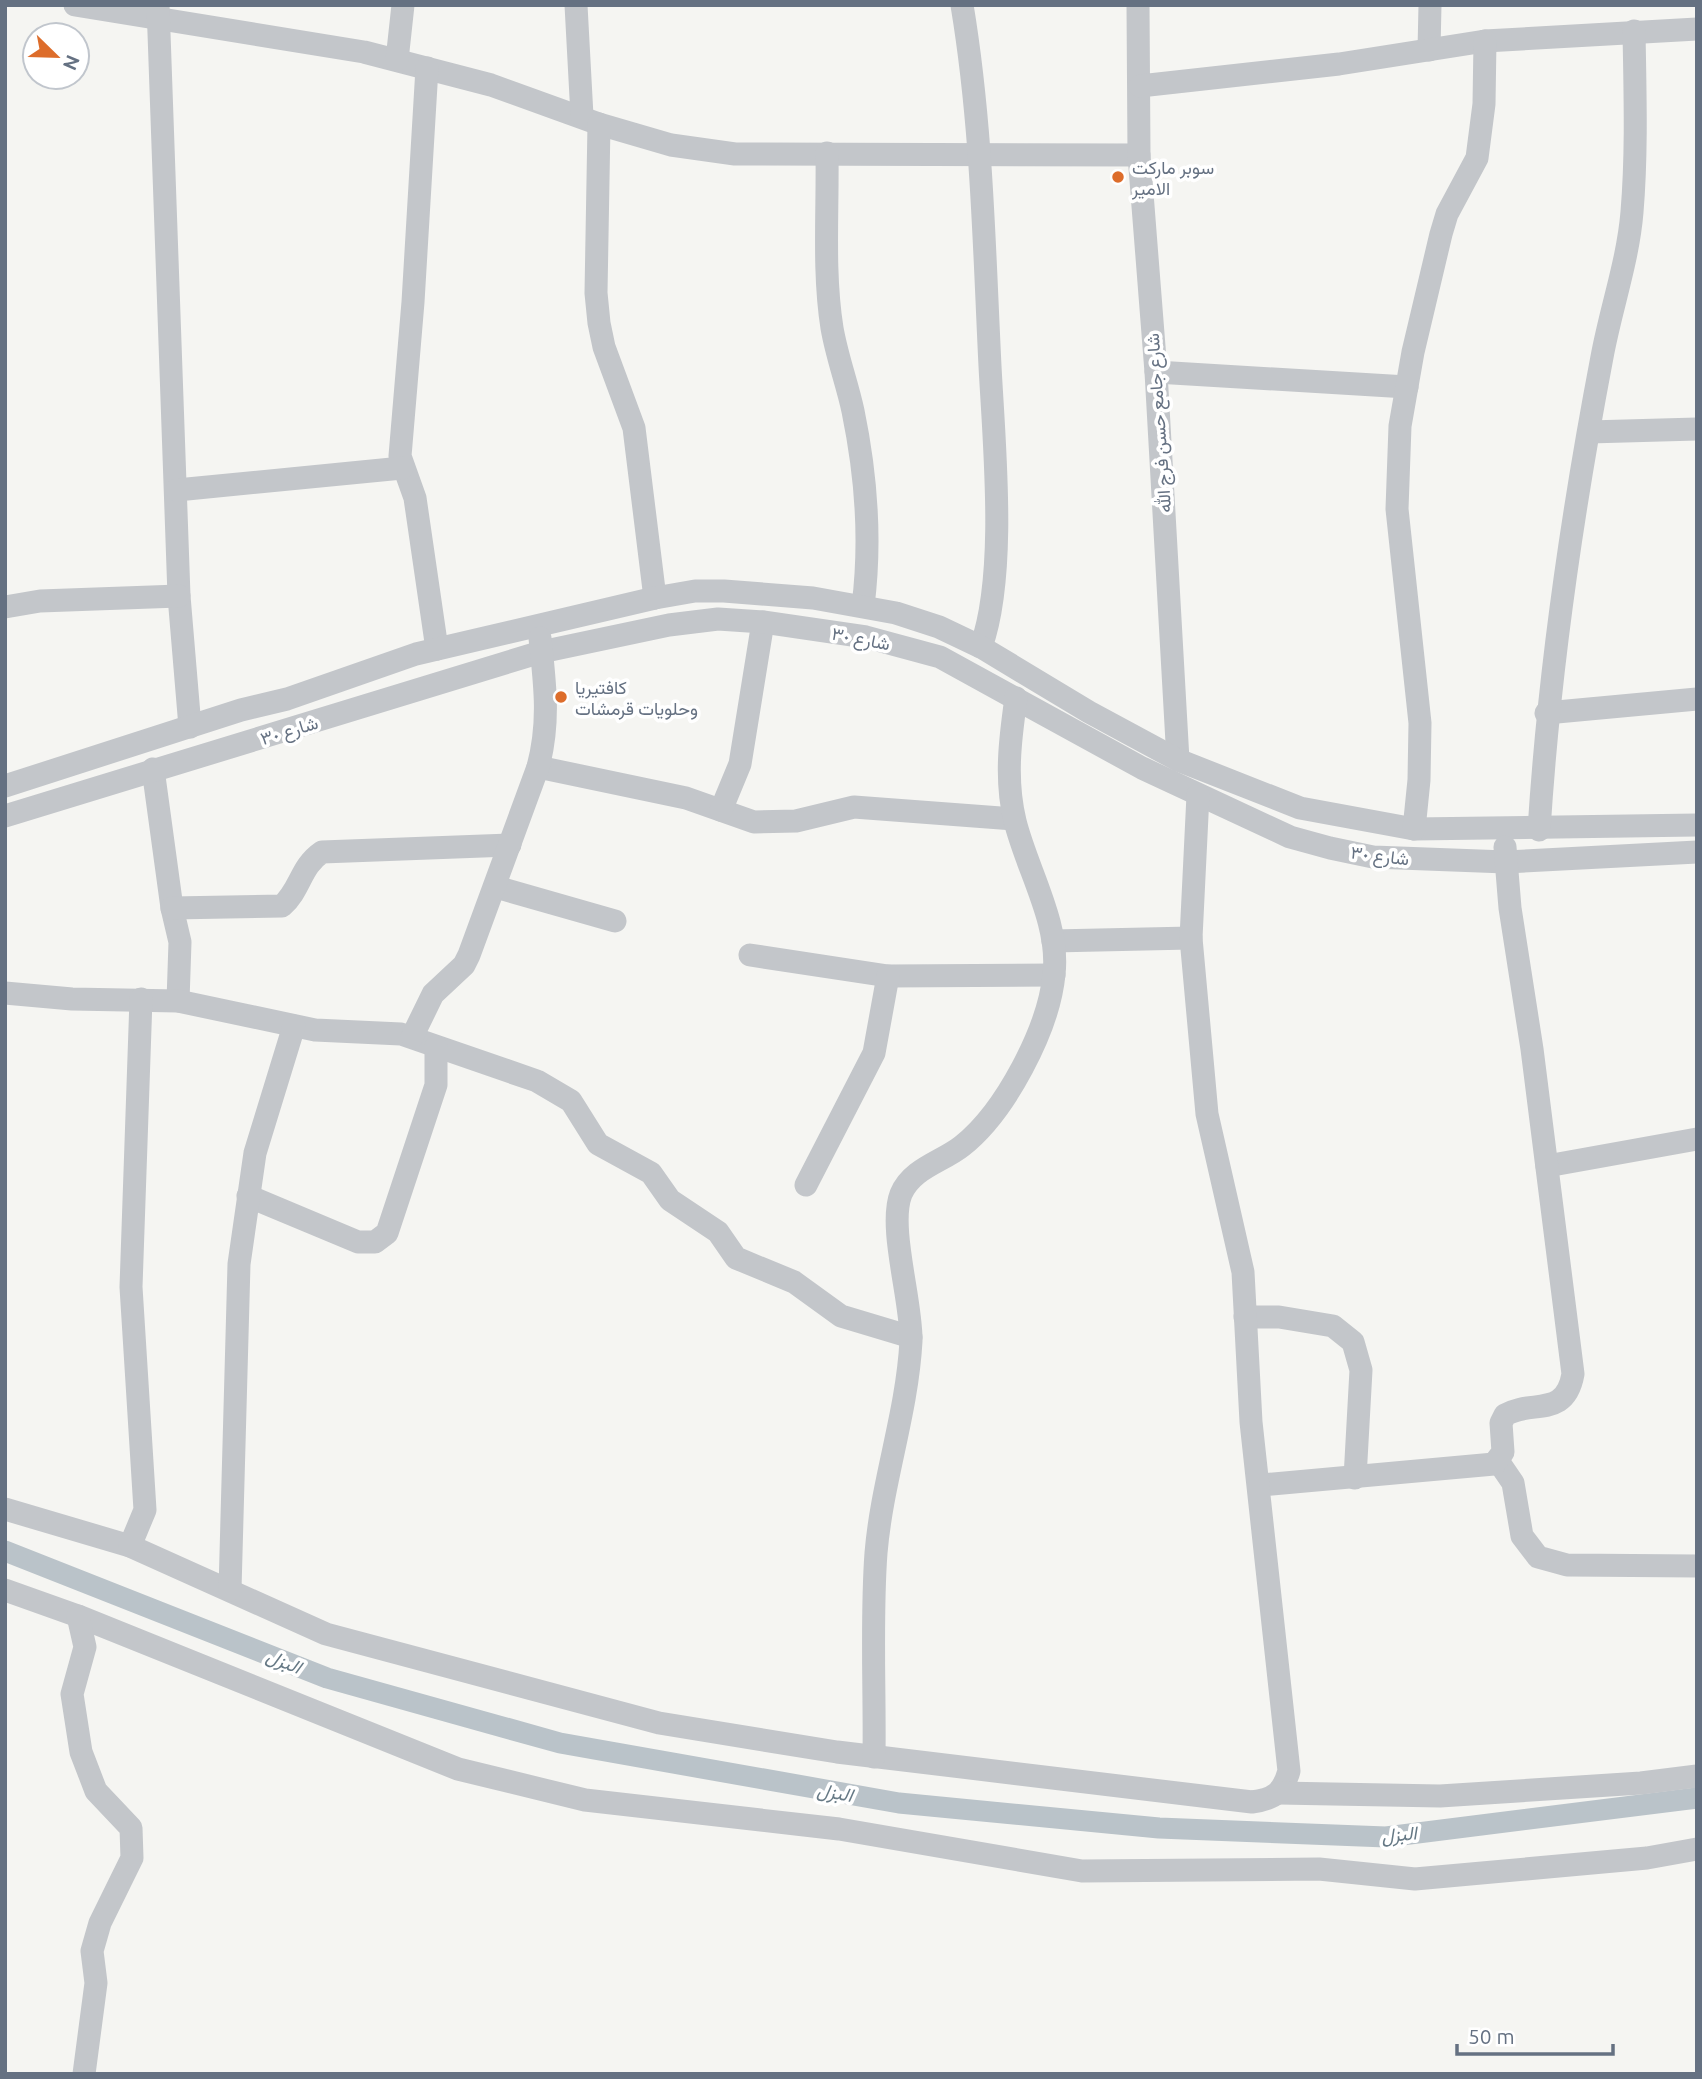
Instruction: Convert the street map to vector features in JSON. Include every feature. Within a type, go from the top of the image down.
[{"type":"street","points":[[75,5],[158,12],[364,52],[491,85],[671,145],[735,154],[1139,155]]},
{"type":"street","points":[[397,60],[403,5]]},
{"type":"street","points":[[576,5],[590,120],[599,323],[604,347],[634,428],[655,598]]},
{"type":"street","points":[[962,5],[981,154],[995,464],[991,606],[981,647]]},
{"type":"street","name":"شارع جامع حسن فرج الله","points":[[1138,5],[1139,155],[1156,372],[1178,760]]},
{"type":"street","points":[[1429,50],[1430,5]]},
{"type":"street","points":[[158,12],[179,596],[190,727]]},
{"type":"street","points":[[1140,86],[1250,75],[1485,41],[1697,29]]},
{"type":"street","points":[[1539,830],[1546,713],[1589,432],[1632,214],[1635,152],[1634,31]]},
{"type":"street","points":[[1414,829],[1420,723],[1406,607],[1397,471],[1407,387],[1441,234],[1447,214],[1476,158],[1484,104],[1485,41]]},
{"type":"street","points":[[427,68],[413,302],[400,430],[402,468],[415,498],[437,649]]},
{"type":"street","points":[[827,153],[832,328],[852,405],[863,478],[867,569],[863,606]]},
{"type":"street","points":[[1156,372],[1363,382],[1407,387]]},
{"type":"street","points":[[1589,432],[1697,429]]},
{"type":"street","points":[[177,490],[402,468]]},
{"type":"street","name":"شارع ٣٠","points":[[5,786],[437,649],[655,598],[695,591],[724,591],[813,598],[863,606],[939,627],[981,647],[1089,712],[1178,760],[1300,808],[1414,829],[1539,830],[1697,825]]},
{"type":"street","points":[[5,607],[40,601],[179,596]]},
{"type":"street","name":"شارع ٣٠","points":[[6,814],[541,652],[669,625],[718,619],[763,622],[866,637],[940,657],[1198,795],[1290,837],[1330,848],[1400,859],[1506,862],[1697,852]]},
{"type":"street","points":[[721,810],[740,764],[763,622]]},
{"type":"street","points":[[412,1037],[433,994],[464,965],[469,956],[538,767],[547,722],[538,625]]},
{"type":"street","points":[[874,1757],[876,1552],[909,1388],[911,1337],[898,1220],[900,1197],[912,1178],[960,1147],[981,1129],[998,1109],[1027,1056],[1054,975],[1053,941],[1014,819],[1008,764],[1016,698]]},
{"type":"street","points":[[1546,713],[1697,699]]},
{"type":"street","points":[[538,767],[630,784],[686,798],[754,822],[796,821],[854,807],[1014,819]]},
{"type":"street","points":[[153,769],[172,908],[180,942],[178,1001]]},
{"type":"street","points":[[5,1509],[130,1546],[326,1634],[659,1723],[874,1757],[1252,1802],[1269,1800],[1279,1793],[1289,1770],[1261,1485],[1251,1422],[1243,1272],[1207,1114],[1191,938],[1198,795]]},
{"type":"street","points":[[1261,1485],[1485,1467],[1498,1461],[1503,1452],[1501,1423],[1505,1415],[1551,1405],[1559,1400],[1571,1384],[1573,1374],[1504,830]]},
{"type":"street","points":[[172,908],[282,906],[291,898],[308,861],[322,852],[510,845]]},
{"type":"street","points":[[496,887],[615,921]]},
{"type":"street","points":[[1053,941],[1191,938]]},
{"type":"street","points":[[750,955],[888,976],[1054,975]]},
{"type":"street","points":[[806,1185],[874,1053],[888,976]]},
{"type":"street","points":[[5,993],[72,999],[178,1001],[294,1026],[412,1037],[559,1091],[571,1101],[598,1144],[651,1173],[670,1200],[718,1232],[736,1258],[794,1282],[841,1316],[911,1337]]},
{"type":"street","points":[[130,1546],[145,1510],[131,1287],[141,999]]},
{"type":"street","points":[[230,1590],[239,1264],[255,1153],[294,1026]]},
{"type":"street","points":[[248,1196],[358,1242],[375,1242],[387,1233],[436,1085],[436,1047]]},
{"type":"street","points":[[1546,1166],[1697,1139]]},
{"type":"street","points":[[1245,1317],[1279,1317],[1334,1326],[1353,1342],[1361,1370],[1355,1478]]},
{"type":"street","points":[[1498,1461],[1513,1483],[1522,1536],[1538,1557],[1567,1565],[1697,1566]]},
{"type":"street","points":[[5,1590],[78,1616],[458,1769],[584,1800],[839,1829],[1082,1871],[1319,1870],[1415,1878],[1647,1858],[1697,1849]]},
{"type":"street","points":[[78,1616],[85,1647],[72,1694],[81,1752],[96,1791],[131,1828],[132,1858],[100,1923],[92,1951],[96,1983],[84,2074]]},
{"type":"street","points":[[1279,1793],[1440,1796],[1640,1783],[1697,1776]]},
{"type":"waterway","name":"البزل","points":[[5,1551],[327,1678],[560,1743],[899,1803],[1159,1828],[1386,1837],[1697,1798]]},
{"type":"place","name":"سوبر ماركت الامير","points":[[1118,177]]},
{"type":"place","name":"كافتيريا وحلويات قرمشات","points":[[561,697]]}]
